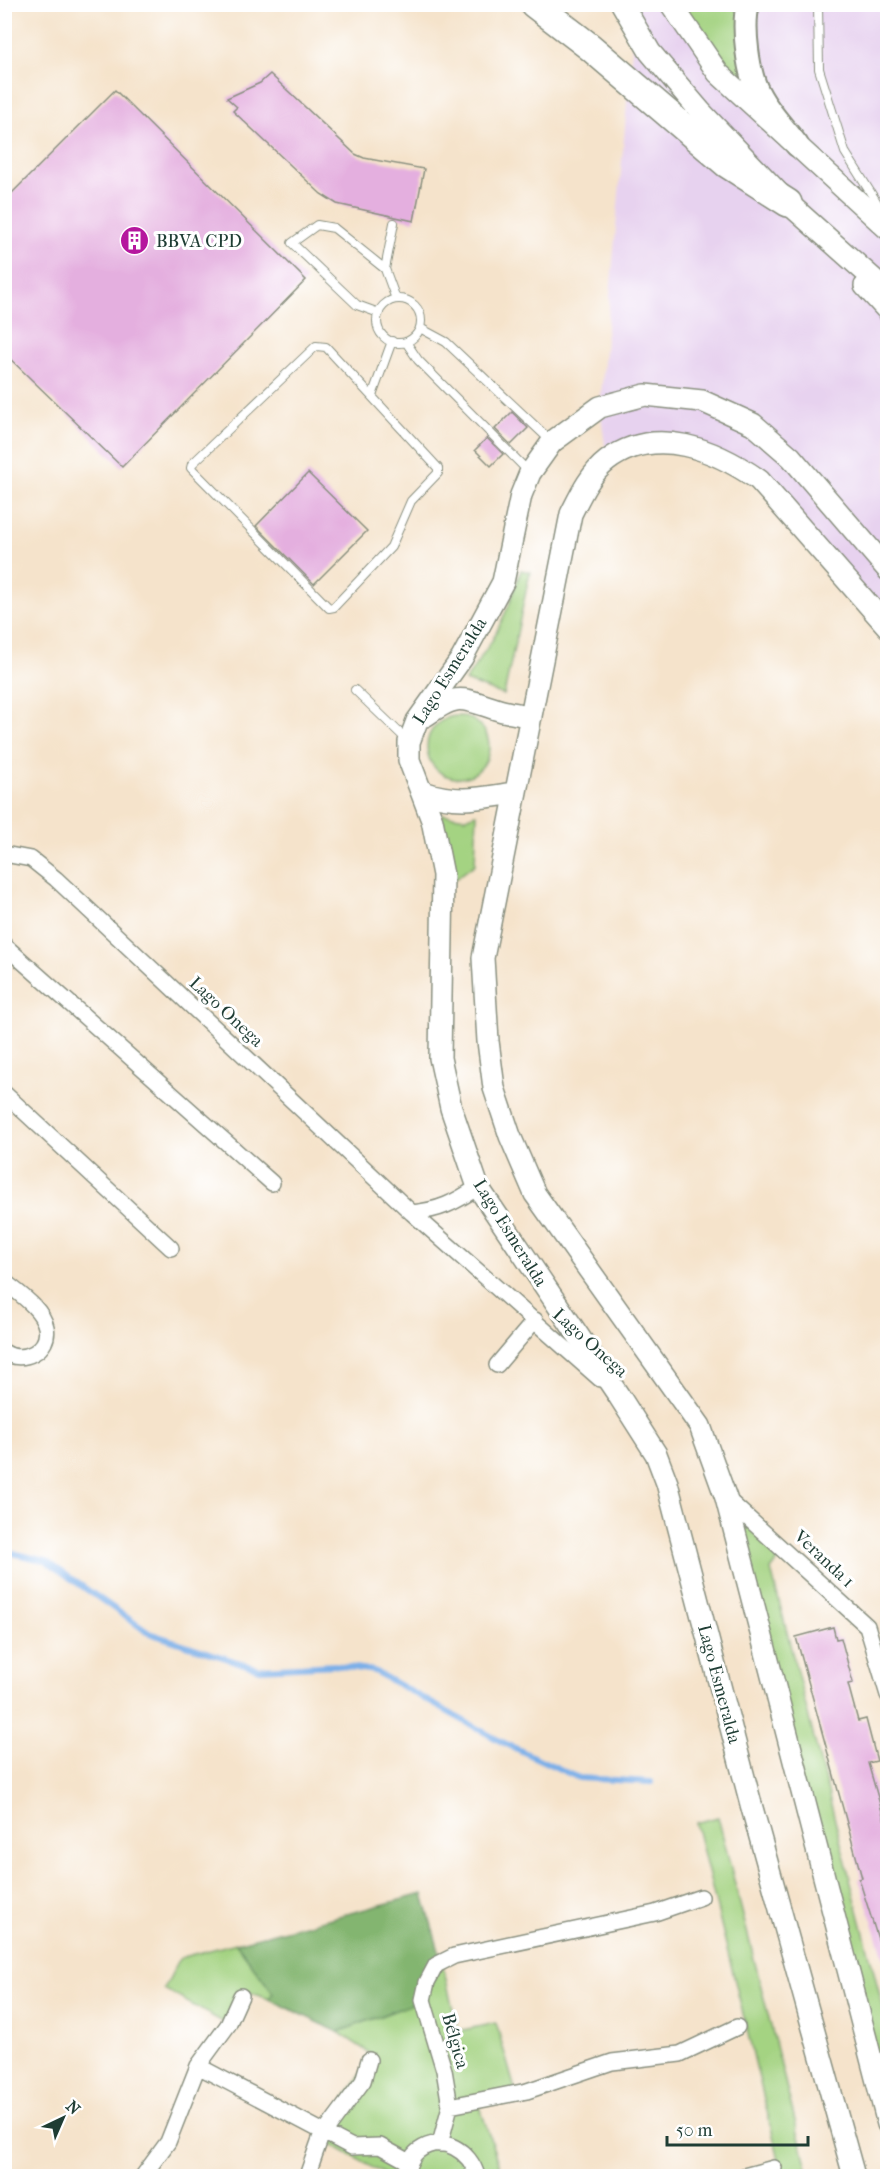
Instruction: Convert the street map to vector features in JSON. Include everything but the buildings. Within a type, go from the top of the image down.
[{"type":"highway","points":[[534,4],[590,47],[727,164],[788,203]]},
{"type":"main road","points":[[748,4],[745,17],[749,56],[759,95],[797,145]]},
{"type":"street","points":[[622,4],[650,52],[701,112],[788,203],[888,292]]},
{"type":"street","points":[[671,4],[718,74],[888,229]]},
{"type":"street","points":[[822,235],[888,311]]},
{"type":"street","name":"Lago Esmeralda","points":[[854,2176],[752,1808],[667,1483],[656,1454],[620,1396],[478,1187],[450,1108],[440,1058],[443,875],[423,792],[409,760],[409,742],[417,721],[450,675],[503,582],[521,495],[530,473],[552,442],[600,407],[645,395],[702,401],[753,424],[791,458],[888,570]]},
{"type":"street","points":[[888,627],[759,480],[730,461],[695,447],[665,443],[640,444],[607,461],[583,490],[571,514],[483,958],[488,1041],[494,1088],[510,1136],[535,1194],[694,1417],[726,1498],[888,2124]]},
{"type":"street","points":[[450,675],[465,698]]},
{"type":"street","points":[[417,721],[453,700],[465,698],[531,717]]},
{"type":"street","points":[[423,792],[444,799],[462,801],[515,793]]},
{"type":"street","name":"Lago Onega","points":[[4,854],[31,859],[56,879],[412,1213],[620,1396]]},
{"type":"street","points":[[4,945],[272,1183]]},
{"type":"street","points":[[4,1093],[171,1248]]},
{"type":"street","points":[[412,1213],[436,1211],[458,1201],[478,1187]]},
{"type":"street","points":[[4,1281],[39,1313],[46,1328],[44,1343],[35,1353],[21,1358],[4,1352]]},
{"type":"street","name":"Lago Onega","points":[[497,1365],[535,1320]]},
{"type":"street","name":"Veranda 1","points":[[726,1498],[867,1626],[888,1695]]},
{"type":"street","name":"Bélgica","points":[[450,2106],[444,2070],[423,2000],[427,1982],[436,1965],[454,1956],[655,1913],[701,1897]]},
{"type":"street","points":[[143,2176],[168,2142],[198,2066],[228,2025],[241,1996]]},
{"type":"street","points":[[440,2144],[450,2106],[527,2091],[612,2062],[680,2054],[737,2027]]},
{"type":"street","points":[[307,2176],[325,2132],[363,2081],[369,2060]]},
{"type":"street","points":[[198,2066],[352,2147],[380,2146],[407,2169],[417,2152],[440,2144],[459,2149],[473,2162],[477,2176]]},
{"type":"street","points":[[744,2176],[774,2168]]},
{"type":"lane","points":[[818,4],[819,69],[845,152],[888,220]]},
{"type":"lane","points":[[394,223],[385,268],[396,299]]},
{"type":"lane","points":[[379,313],[357,305],[292,243],[317,225],[334,228],[385,268]]},
{"type":"lane","points":[[396,299],[410,302],[416,307],[422,321],[417,334],[406,342],[392,341],[381,333],[378,327],[379,313],[383,306],[396,299]]},
{"type":"lane","points":[[420,328],[446,342],[552,442]]},
{"type":"lane","points":[[372,396],[392,341]]},
{"type":"lane","points":[[406,342],[418,360],[530,473]]},
{"type":"lane","points":[[316,346],[326,347],[372,396],[438,468],[438,473],[411,501],[391,547],[334,607],[329,608],[191,468],[192,464],[316,346]]},
{"type":"lane","points":[[355,690],[409,742]]},
{"type":"shaded area","points":[[622,5],[887,5],[887,627],[759,480],[665,443],[607,461],[600,407],[634,25]]},
{"type":"green space","points":[[671,5],[748,5],[759,95],[718,73]]},
{"type":"green space","points":[[521,570],[530,572],[504,695],[465,681],[493,639],[509,605]]},
{"type":"green space","points":[[452,716],[464,716],[480,725],[487,735],[489,747],[487,759],[480,769],[464,778],[452,778],[441,773],[432,764],[427,753],[427,741],[432,730],[441,721]]},
{"type":"green space","points":[[477,813],[475,864],[454,880],[441,814],[466,818]]},
{"type":"green space","points":[[727,1502],[786,1551],[771,1570],[887,2023],[887,2124]]},
{"type":"green space","points":[[718,1817],[809,2176],[783,2176],[696,1823]]},
{"type":"green space","points":[[423,1894],[442,1962],[423,2000],[338,2032],[269,1999],[273,1993],[236,1943]]},
{"type":"green space","points":[[236,1943],[273,1993],[269,1999],[252,1993],[241,1996],[228,2025],[164,1989],[180,1958]]},
{"type":"green space","points":[[442,1962],[458,2031],[496,2023],[516,2093],[478,2100],[502,2176],[387,2176],[321,2138],[369,2060],[370,2053],[338,2032],[423,2000]]},
{"type":"waterway","points":[[4,1551],[46,1561],[149,1633],[259,1669],[335,1665],[374,1671],[500,1741],[579,1778],[651,1782]]},
{"type":"place","name":"BBVA CPD","points":[[135,241]]}]
